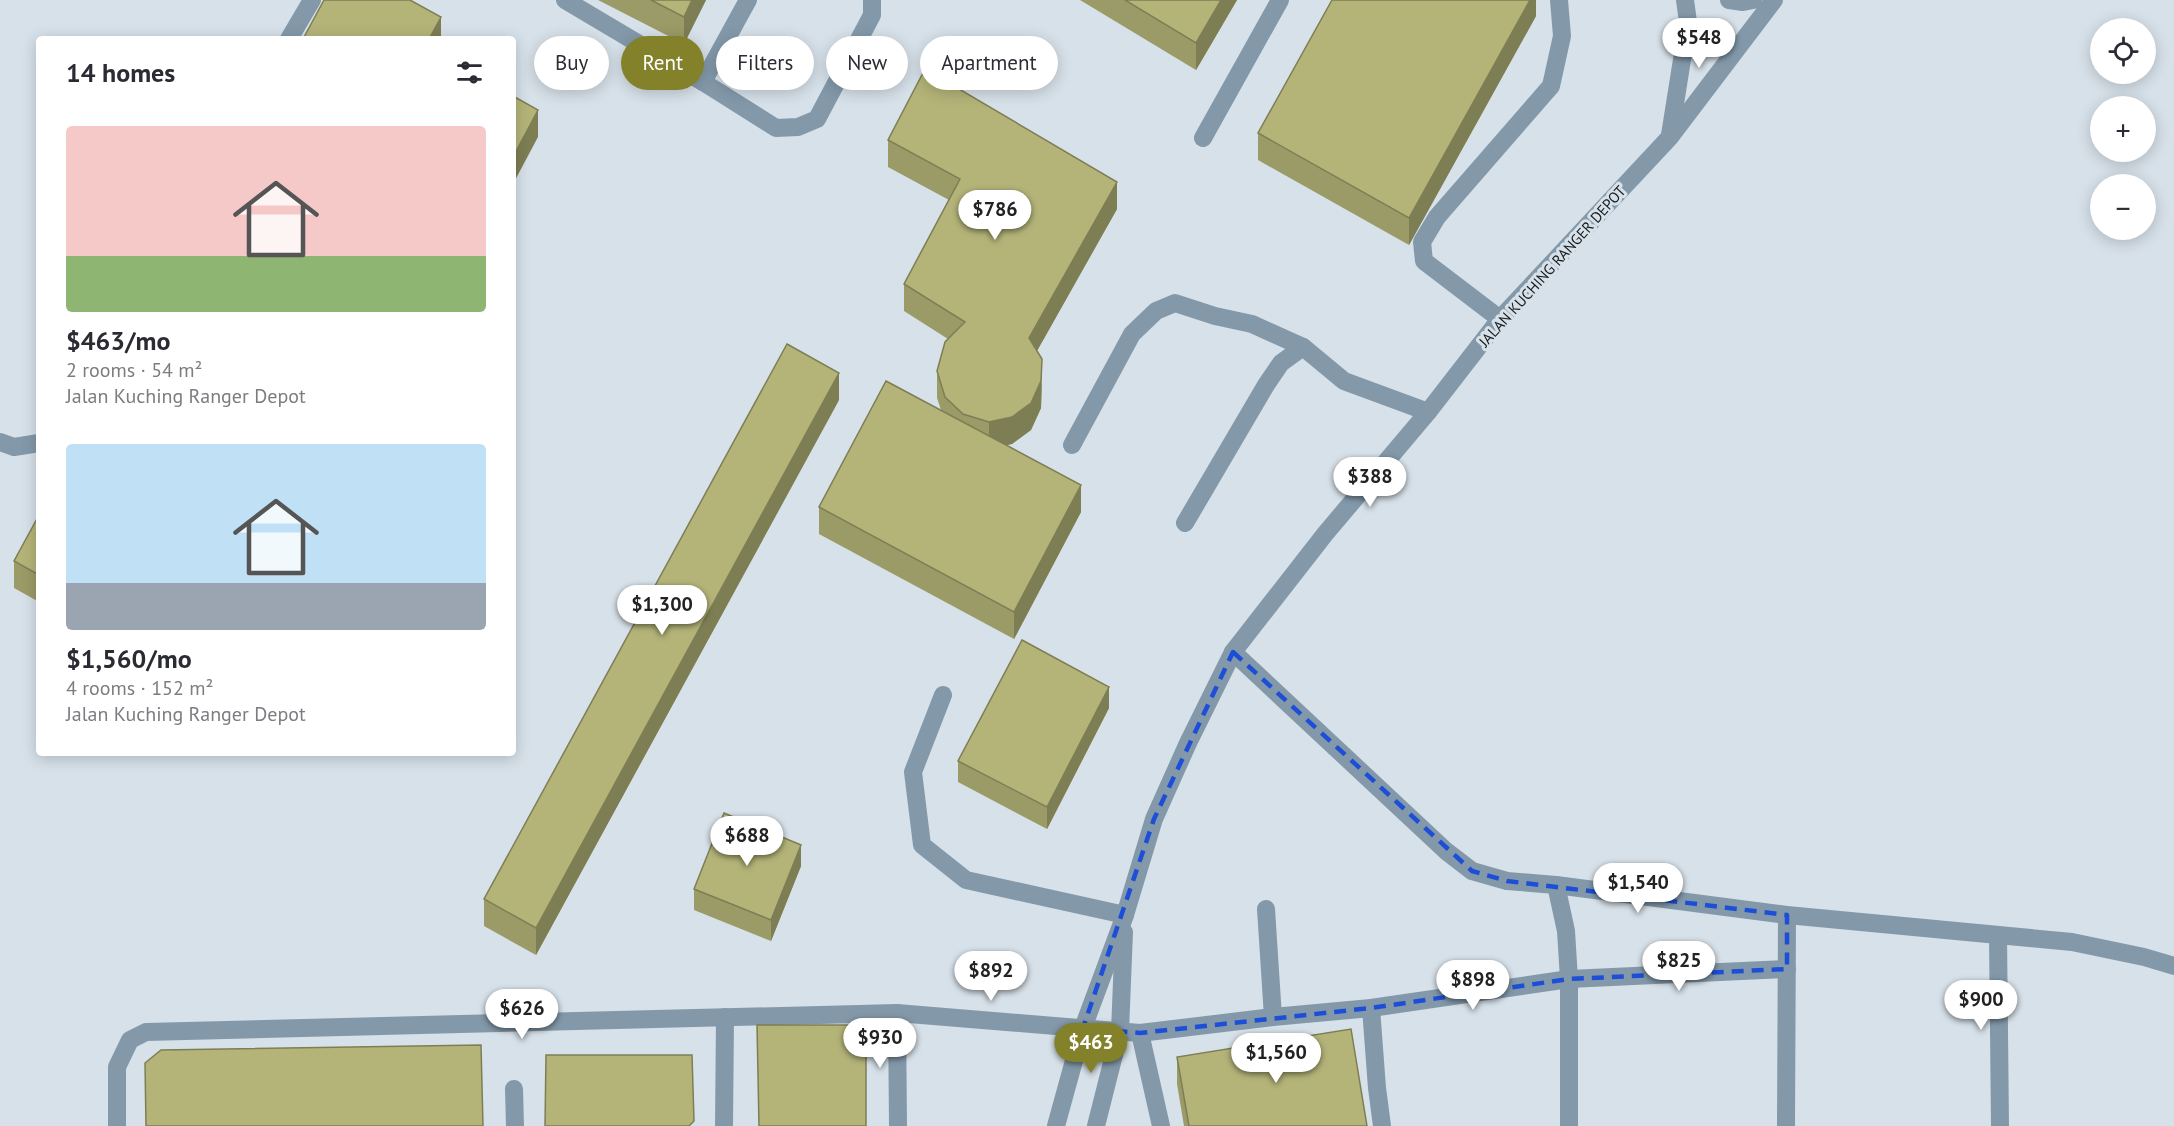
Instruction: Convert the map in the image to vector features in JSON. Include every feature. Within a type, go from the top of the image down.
[{"type":"street","points":[[291,36],[312,0]]},
{"type":"street","points":[[565,0],[626,36]]},
{"type":"street","points":[[704,80],[748,0]]},
{"type":"street","points":[[704,83],[776,128],[798,128],[817,119],[872,15],[872,0]]},
{"type":"street","points":[[1203,138],[1280,0]]},
{"type":"street","points":[[1500,319],[1424,261],[1422,242],[1437,217],[1551,86],[1562,36],[1559,0]]},
{"type":"street","points":[[1670,137],[1688,22],[1685,0]]},
{"type":"street","points":[[1729,0],[1743,2],[1752,0]]},
{"type":"street","name":"JALAN KUCHING RANGER DEPOT","points":[[1056,1126],[1083,1028],[1125,915],[1154,819],[1233,652],[1326,534],[1428,412],[1500,319],[1670,137],[1774,0]]},
{"type":"street","points":[[1072,445],[1132,334],[1156,311],[1175,303],[1215,316],[1252,324],[1304,346],[1344,381],[1428,412]]},
{"type":"street","points":[[1185,523],[1266,385],[1281,363],[1304,346]]},
{"type":"street","points":[[0,442],[14,447],[36,443]]},
{"type":"street","points":[[1233,652],[1446,851],[1472,871],[1507,882],[1556,885],[1787,915],[2072,942],[2144,957],[2174,966]]},
{"type":"street","points":[[943,695],[913,772],[922,844],[966,880],[1125,915]]},
{"type":"street","points":[[1556,885],[1566,931],[1569,979],[1569,1126]]},
{"type":"street","points":[[1266,909],[1273,1017]]},
{"type":"street","name":"JALAN KUCHING RANGER DEPOT","points":[[1096,1126],[1120,1031],[1125,915]]},
{"type":"street","points":[[1786,1126],[1787,915]]},
{"type":"street","points":[[1998,935],[2000,1126]]},
{"type":"street","points":[[117,1126],[117,1067],[130,1040],[146,1032],[897,1013],[1140,1033],[1371,1008],[1569,979],[1787,969]]},
{"type":"street","points":[[1371,1008],[1382,1126]]},
{"type":"street","points":[[897,1013],[898,1126]]},
{"type":"street","points":[[724,1126],[725,1017]]},
{"type":"street","points":[[1140,1033],[1161,1126]]},
{"type":"street","points":[[514,1089],[515,1126]]},
{"type":"highlighted area","points":[[1233,652],[1472,871],[1507,881],[1787,915],[1787,969],[1569,979],[1371,1008],[1140,1033],[1083,1028],[1154,819]]},
{"type":"building","points":[[324,0],[410,0],[441,17],[431,36],[305,36]]},
{"type":"building","points":[[651,0],[692,0],[684,17]]},
{"type":"building","points":[[1125,0],[1221,0],[1196,43]]},
{"type":"building","points":[[1332,0],[1530,0],[1409,218],[1258,133]]},
{"type":"building","points":[[920,79],[920,90],[961,90],[1117,182],[1029,338],[1042,359],[1041,381],[1031,403],[1012,417],[989,422],[963,414],[945,397],[937,371],[945,342],[965,322],[904,284],[960,179],[888,140]]},
{"type":"building","points":[[516,98],[538,110],[516,151]]},
{"type":"building","points":[[787,344],[839,373],[536,928],[484,899]]},
{"type":"building","points":[[886,381],[1081,485],[1014,612],[819,507]]},
{"type":"building","points":[[36,521],[36,573],[14,561]]},
{"type":"building","points":[[1022,640],[1109,687],[1047,807],[958,761]]},
{"type":"building","points":[[724,813],[801,845],[771,920],[694,889]]},
{"type":"building","points":[[757,1025],[866,1025],[866,1126],[759,1126]]},
{"type":"building","points":[[1351,1029],[1367,1126],[1189,1126],[1177,1057]]},
{"type":"building","points":[[481,1045],[483,1126],[146,1126],[145,1063],[161,1050]]},
{"type":"building","points":[[546,1055],[692,1055],[694,1121],[689,1126],[545,1126]]}]
